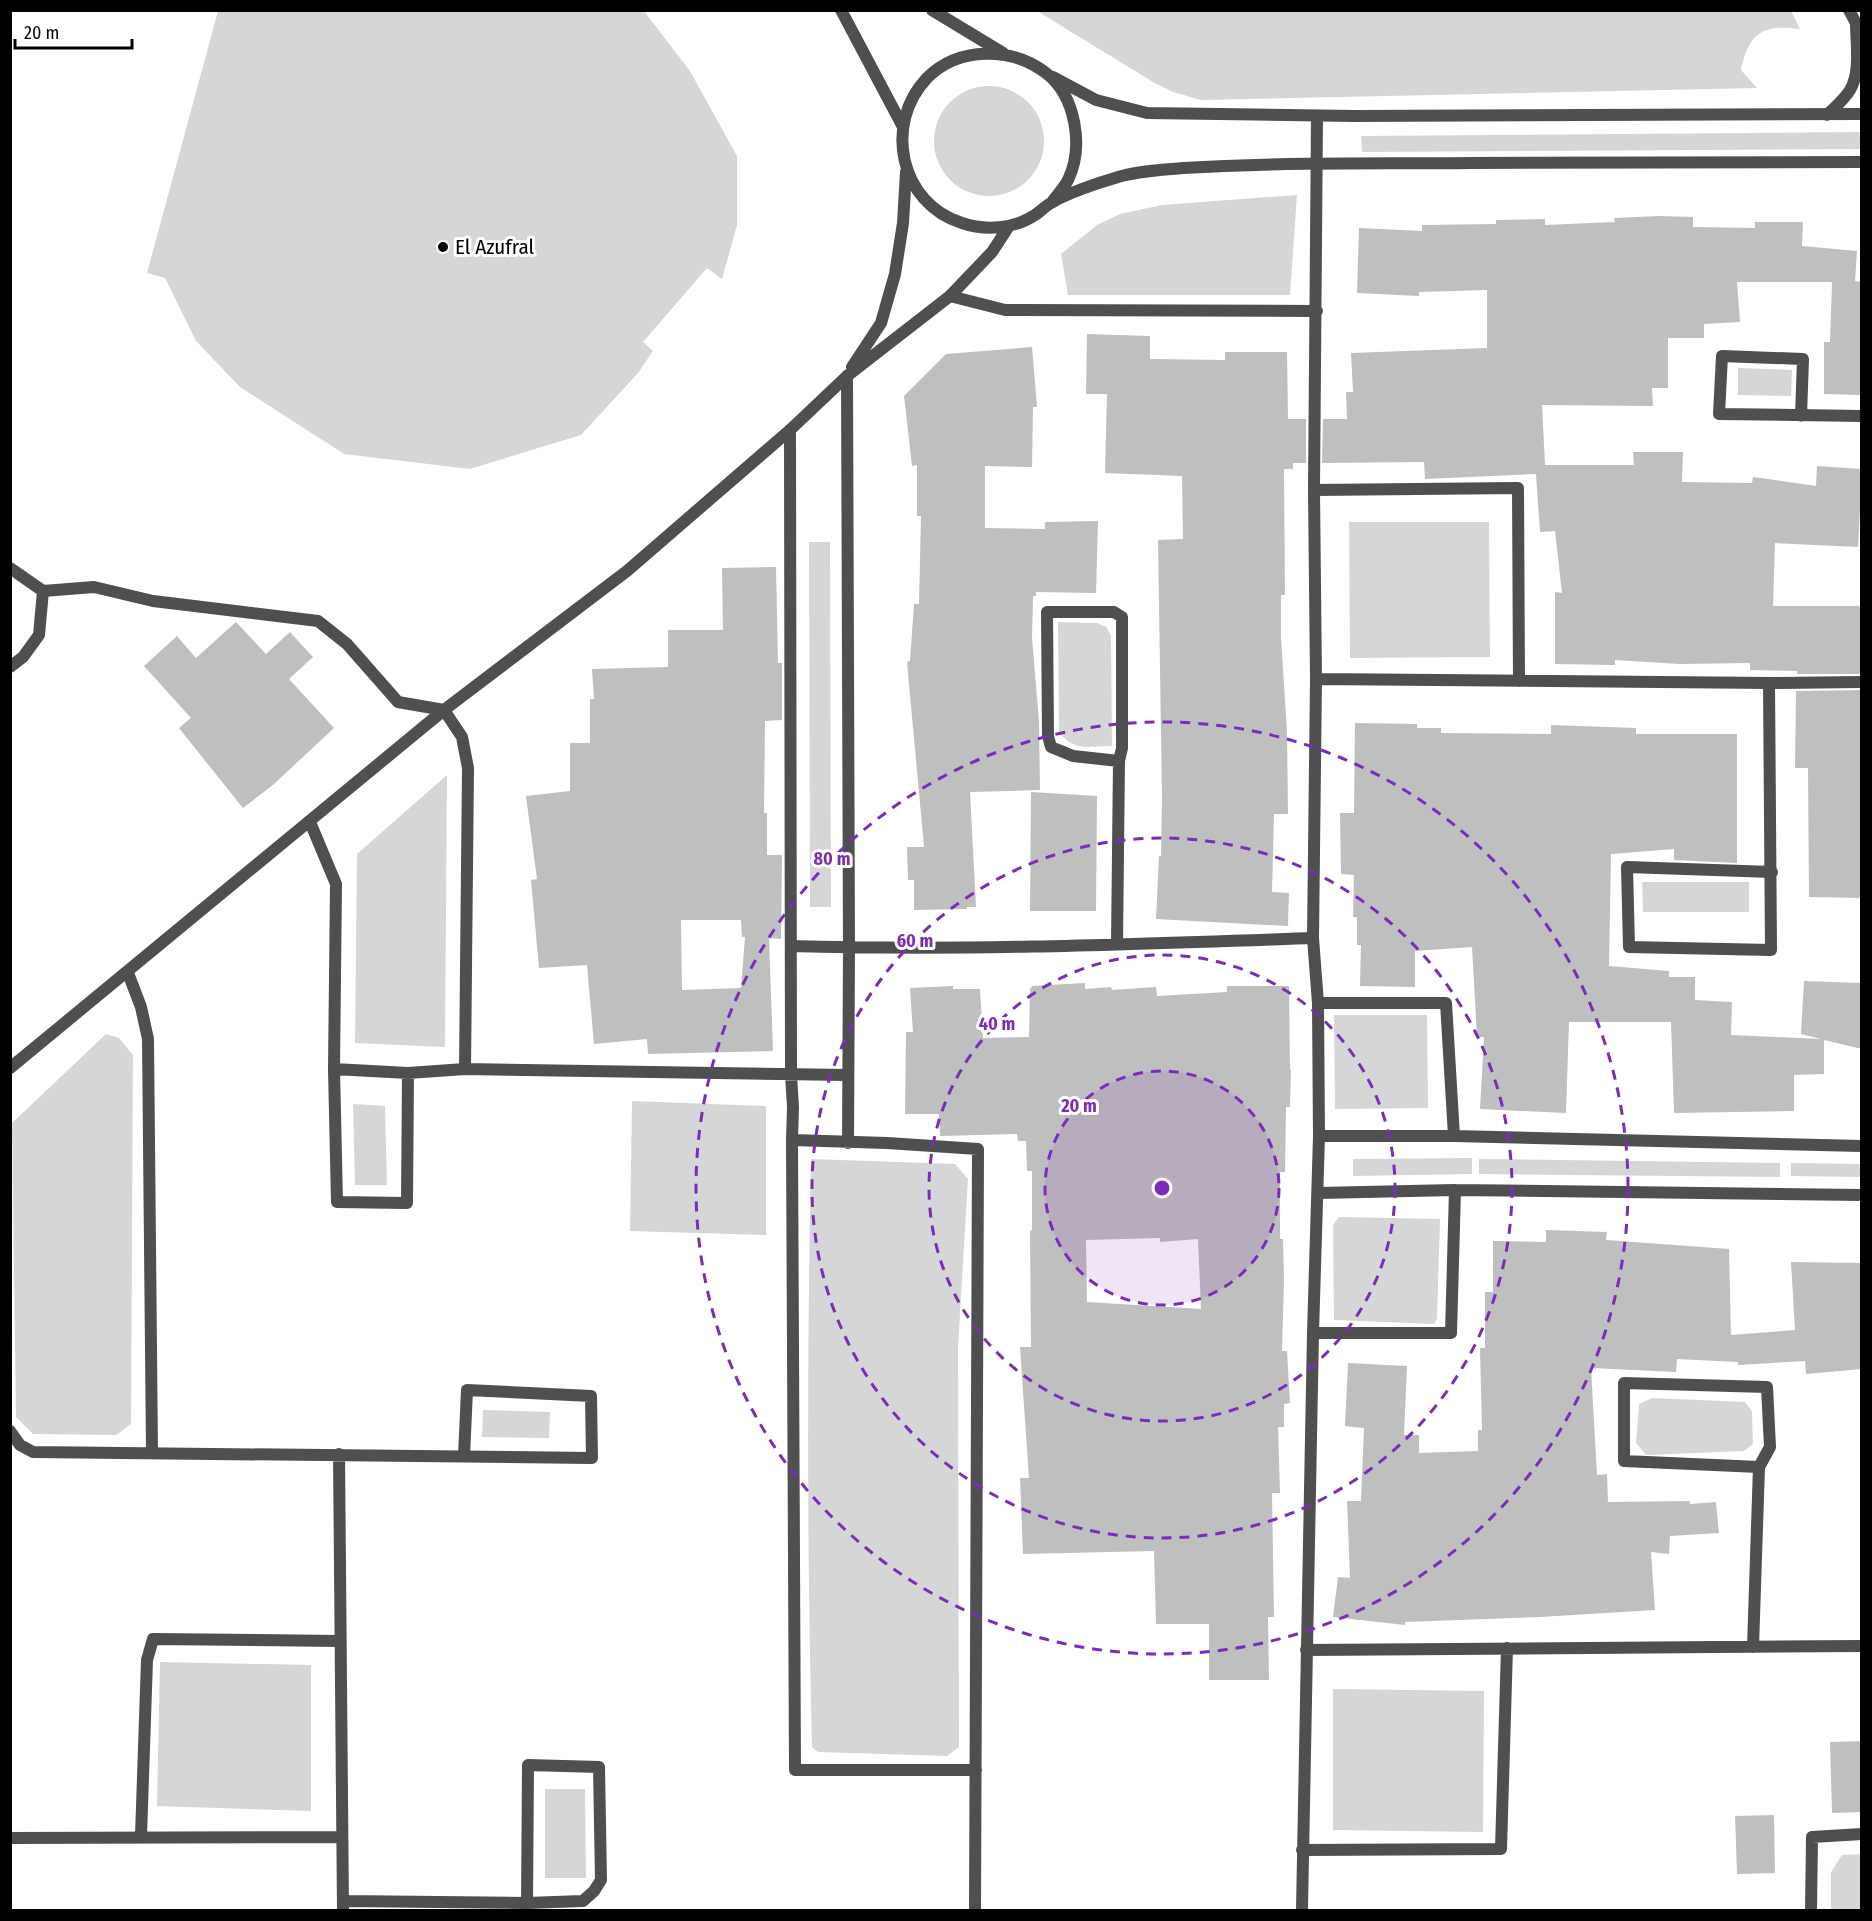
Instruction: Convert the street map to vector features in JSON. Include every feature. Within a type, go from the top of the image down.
[{"type":"street","points":[[841,10],[903,127]]},
{"type":"street","points":[[932,10],[1004,54],[1028,62],[1096,99],[1147,113],[1317,116],[1862,114]]},
{"type":"street","points":[[1849,10],[1862,36]]},
{"type":"street","points":[[1827,115],[1852,88],[1856,68],[1856,23]]},
{"type":"street","points":[[848,1143],[847,376],[881,323],[895,273],[902,233],[906,172],[902,150],[903,127],[911,100],[927,78],[950,62],[976,54],[1004,54]]},
{"type":"street","points":[[1049,75],[1066,99],[1076,125],[1076,153],[1068,180],[1052,202]]},
{"type":"street","points":[[1302,1911],[1319,1136],[1318,1003],[1313,938],[1317,116]]},
{"type":"street","points":[[906,172],[920,194],[938,211],[960,223],[984,228],[1009,226],[1032,217],[1052,202],[1117,177],[1180,169],[1318,164],[1862,162]]},
{"type":"street","points":[[10,1068],[128,973],[444,710],[627,571],[790,430],[847,376],[950,296],[992,252],[1009,226]]},
{"type":"street","points":[[950,296],[1005,310],[1317,311]]},
{"type":"street","points":[[1802,416],[1803,359],[1722,356],[1719,414],[1802,416],[1862,416]]},
{"type":"street","points":[[790,430],[795,1770],[976,1770]]},
{"type":"street","points":[[1314,490],[1518,488],[1520,681]]},
{"type":"street","points":[[10,568],[43,591],[94,587],[153,600],[318,621],[347,644],[398,702],[444,710],[462,737],[468,768],[465,1070]]},
{"type":"street","points":[[10,667],[23,657],[39,635],[43,591]]},
{"type":"street","points":[[1117,944],[1119,761],[1122,748],[1122,617],[1114,612],[1047,612],[1048,736],[1051,747],[1073,756],[1119,761]]},
{"type":"street","points":[[1316,679],[1862,682]]},
{"type":"street","points":[[1769,683],[1772,872],[1771,950],[1629,947],[1627,867],[1772,872]]},
{"type":"street","points":[[310,822],[336,884],[334,1069],[337,1202],[407,1203],[408,1073]]},
{"type":"street","points":[[791,946],[849,948],[1117,944],[1313,938]]},
{"type":"street","points":[[128,973],[141,1007],[148,1039],[152,1452]]},
{"type":"street","points":[[1318,1003],[1446,1003],[1454,1136]]},
{"type":"street","points":[[334,1069],[408,1073],[465,1070],[847,1075]]},
{"type":"street","points":[[1319,1136],[1454,1136],[1862,1146]]},
{"type":"street","points":[[792,1140],[978,1149],[975,1911]]},
{"type":"street","points":[[1318,1193],[1455,1190],[1862,1195]]},
{"type":"street","points":[[1313,1333],[1451,1333],[1455,1190]]},
{"type":"street","points":[[1753,1647],[1759,1467],[1770,1447],[1767,1387],[1624,1383],[1624,1461],[1759,1467]]},
{"type":"street","points":[[10,1431],[20,1445],[33,1452],[592,1458],[591,1396],[467,1390],[464,1456]]},
{"type":"street","points":[[339,1454],[343,1906],[528,1903],[584,1901],[601,1880],[599,1767],[528,1765],[528,1903]]},
{"type":"street","points":[[141,1836],[147,1660],[153,1639],[340,1641]]},
{"type":"street","points":[[1306,1650],[1862,1646]]},
{"type":"street","points":[[1302,1850],[1501,1849],[1507,1648]]},
{"type":"street","points":[[1811,1911],[1812,1837],[1862,1834]]},
{"type":"street","points":[[10,1838],[341,1837]]},
{"type":"shaded area","name":"El Azufral","points":[[218,11],[644,11],[690,71],[737,156],[737,225],[722,279],[707,268],[643,342],[653,351],[638,373],[581,435],[470,469],[344,454],[240,387],[196,341],[165,278],[147,273]]},
{"type":"shaded area","points":[[1037,11],[1791,11],[1800,29],[1767,30],[1753,39],[1748,47],[1741,70],[1757,88],[1201,100],[1173,92],[1153,82]]},
{"type":"shaded area","points":[[989,86],[1010,90],[1028,102],[1040,120],[1044,141],[1040,162],[1028,180],[1010,192],[989,196],[968,192],[950,180],[938,162],[934,141],[938,120],[950,102],[968,90]]},
{"type":"shaded area","points":[[1861,132],[1861,149],[1362,152],[1361,136]]},
{"type":"shaded area","points":[[1297,195],[1290,295],[1068,295],[1061,254],[1097,225],[1120,214],[1162,205]]},
{"type":"shaded area","points":[[1738,368],[1792,370],[1791,396],[1738,395]]},
{"type":"shaded area","points":[[1349,522],[1489,522],[1490,657],[1350,658]]},
{"type":"shaded area","points":[[809,542],[830,542],[831,907],[810,907]]},
{"type":"shaded area","points":[[1058,622],[1097,623],[1106,627],[1111,635],[1112,746],[1076,745],[1070,743],[1059,732]]},
{"type":"shaded area","points":[[447,775],[445,1047],[355,1043],[357,854]]},
{"type":"shaded area","points":[[1642,882],[1749,882],[1749,912],[1643,912]]},
{"type":"shaded area","points":[[1334,1015],[1427,1015],[1428,1108],[1335,1109]]},
{"type":"shaded area","points":[[106,1034],[119,1038],[133,1055],[131,1424],[116,1435],[33,1434],[16,1417],[12,1123]]},
{"type":"shaded area","points":[[632,1101],[766,1106],[766,1235],[630,1231]]},
{"type":"shaded area","points":[[353,1104],[385,1106],[387,1185],[355,1185]]},
{"type":"shaded area","points":[[1472,1158],[1472,1174],[1353,1176],[1353,1159]]},
{"type":"shaded area","points":[[811,1159],[955,1164],[968,1179],[958,1348],[959,1747],[947,1756],[818,1752],[812,1747],[808,1453]]},
{"type":"shaded area","points":[[1479,1159],[1780,1163],[1780,1177],[1479,1174]]},
{"type":"shaded area","points":[[1791,1163],[1861,1164],[1861,1177],[1791,1176]]},
{"type":"shaded area","points":[[1339,1217],[1440,1219],[1437,1319],[1434,1324],[1334,1320],[1333,1225]]},
{"type":"shaded area","points":[[1652,1398],[1745,1402],[1752,1411],[1753,1444],[1744,1451],[1646,1455],[1636,1443],[1639,1404]]},
{"type":"shaded area","points":[[483,1410],[550,1412],[549,1438],[482,1437]]},
{"type":"shaded area","points":[[160,1662],[311,1665],[311,1811],[157,1806]]},
{"type":"shaded area","points":[[1333,1689],[1484,1691],[1483,1832],[1333,1830]]},
{"type":"shaded area","points":[[545,1789],[585,1789],[586,1878],[545,1878]]},
{"type":"shaded area","points":[[1861,1854],[1861,1910],[1831,1910],[1831,1872],[1842,1855]]},
{"type":"building","points":[[1693,217],[1693,227],[1755,228],[1755,222],[1803,222],[1802,246],[1857,251],[1855,281],[1862,282],[1862,395],[1824,394],[1824,342],[1830,342],[1832,282],[1737,282],[1740,322],[1704,324],[1704,338],[1668,338],[1668,388],[1652,388],[1653,406],[1542,405],[1545,465],[1634,465],[1633,452],[1683,452],[1682,482],[1752,483],[1753,477],[1816,486],[1817,466],[1862,469],[1858,547],[1775,543],[1773,606],[1862,606],[1862,674],[1797,674],[1797,671],[1750,670],[1750,663],[1680,664],[1615,660],[1615,665],[1555,664],[1555,592],[1562,593],[1555,531],[1540,532],[1536,474],[1425,479],[1424,462],[1322,463],[1323,419],[1347,419],[1346,392],[1353,392],[1351,353],[1487,348],[1487,290],[1419,292],[1419,296],[1357,293],[1359,228],[1422,231],[1422,225],[1496,224],[1496,220],[1545,219],[1545,225],[1615,222],[1614,218]]},
{"type":"building","points":[[1087,334],[1150,336],[1150,359],[1225,360],[1225,352],[1287,352],[1288,419],[1306,419],[1306,463],[1293,463],[1293,469],[1284,469],[1285,595],[1281,595],[1281,638],[1287,731],[1288,814],[1274,814],[1272,892],[1289,893],[1288,926],[1156,919],[1159,856],[1161,856],[1162,798],[1158,540],[1183,539],[1182,476],[1105,473],[1107,394],[1086,394]]},
{"type":"building","points":[[1032,347],[1037,407],[1033,407],[1032,467],[985,466],[985,528],[1045,529],[1045,522],[1098,521],[1096,593],[1036,592],[1036,596],[1033,596],[1032,638],[1039,721],[1040,790],[970,792],[976,907],[914,910],[914,880],[908,880],[907,847],[924,847],[907,662],[910,661],[914,604],[919,604],[921,516],[917,516],[917,465],[912,466],[904,396],[946,354]]},
{"type":"building","points":[[776,567],[778,663],[782,663],[782,720],[765,721],[764,813],[767,813],[767,855],[782,855],[781,939],[769,938],[773,1051],[648,1054],[647,1039],[594,1044],[587,965],[539,968],[531,880],[537,879],[526,796],[570,791],[570,743],[590,743],[590,699],[594,699],[592,669],[668,667],[668,630],[723,630],[722,568]],"holes":[[[681,920],[741,920],[742,937],[745,937],[741,988],[682,990]]]},
{"type":"building","points":[[236,622],[266,654],[290,632],[313,657],[289,679],[334,728],[274,784],[243,808],[179,728],[191,718],[144,666],[177,636],[196,658]]},
{"type":"building","points":[[1862,690],[1862,898],[1809,897],[1808,768],[1795,768],[1796,691]]},
{"type":"building","points":[[1355,723],[1417,724],[1417,728],[1441,728],[1441,733],[1551,734],[1551,725],[1636,728],[1636,734],[1737,734],[1737,863],[1674,860],[1674,849],[1611,854],[1609,966],[1669,971],[1669,977],[1695,977],[1695,1000],[1732,1002],[1731,1035],[1821,1039],[1801,1034],[1804,981],[1862,983],[1862,1049],[1824,1040],[1824,1074],[1794,1075],[1794,1111],[1674,1113],[1671,1022],[1569,1022],[1566,1113],[1480,1109],[1484,1037],[1477,1037],[1472,947],[1415,951],[1415,987],[1360,986],[1361,945],[1357,945],[1357,917],[1353,917],[1354,875],[1341,874],[1340,813],[1354,813]]},
{"type":"building","points":[[1031,792],[1097,796],[1096,911],[1030,911]]},
{"type":"building","points":[[1085,983],[1085,989],[1156,987],[1157,996],[1227,992],[1227,986],[1289,986],[1290,1107],[1286,1107],[1285,1172],[1280,1172],[1280,1239],[1283,1239],[1284,1280],[1282,1351],[1287,1351],[1290,1403],[1284,1404],[1284,1427],[1278,1427],[1280,1493],[1272,1493],[1274,1617],[1268,1617],[1269,1680],[1209,1680],[1209,1624],[1156,1624],[1154,1551],[1023,1554],[1020,1478],[1029,1478],[1020,1347],[1031,1347],[1030,1231],[1032,1230],[1032,1171],[1027,1171],[1026,1141],[1018,1141],[1017,1134],[940,1136],[939,1114],[905,1114],[906,1032],[913,1032],[910,988],[953,986],[953,989],[980,989],[983,1038],[1029,1037],[1031,986]],"holes":[[[1160,1238],[1160,1242],[1198,1239],[1201,1309],[1087,1302],[1086,1240]]]},
{"type":"building","points":[[1546,1230],[1607,1232],[1606,1240],[1729,1249],[1731,1335],[1795,1330],[1791,1262],[1862,1263],[1862,1369],[1806,1374],[1805,1361],[1738,1365],[1738,1362],[1677,1359],[1676,1372],[1591,1368],[1597,1475],[1607,1474],[1608,1502],[1690,1501],[1690,1504],[1716,1502],[1719,1533],[1670,1536],[1669,1554],[1651,1552],[1655,1610],[1405,1622],[1405,1625],[1333,1617],[1338,1577],[1350,1578],[1347,1501],[1361,1501],[1364,1428],[1345,1426],[1348,1363],[1407,1366],[1404,1435],[1419,1435],[1419,1453],[1478,1451],[1478,1430],[1482,1430],[1480,1348],[1485,1348],[1485,1292],[1493,1292],[1493,1241],[1546,1242]]},
{"type":"building","points":[[1862,1741],[1862,1812],[1832,1813],[1830,1742]]},
{"type":"building","points":[[1774,1815],[1775,1873],[1737,1874],[1735,1816]]},
{"type":"place","name":"El Azufral","points":[[443,247]]}]
